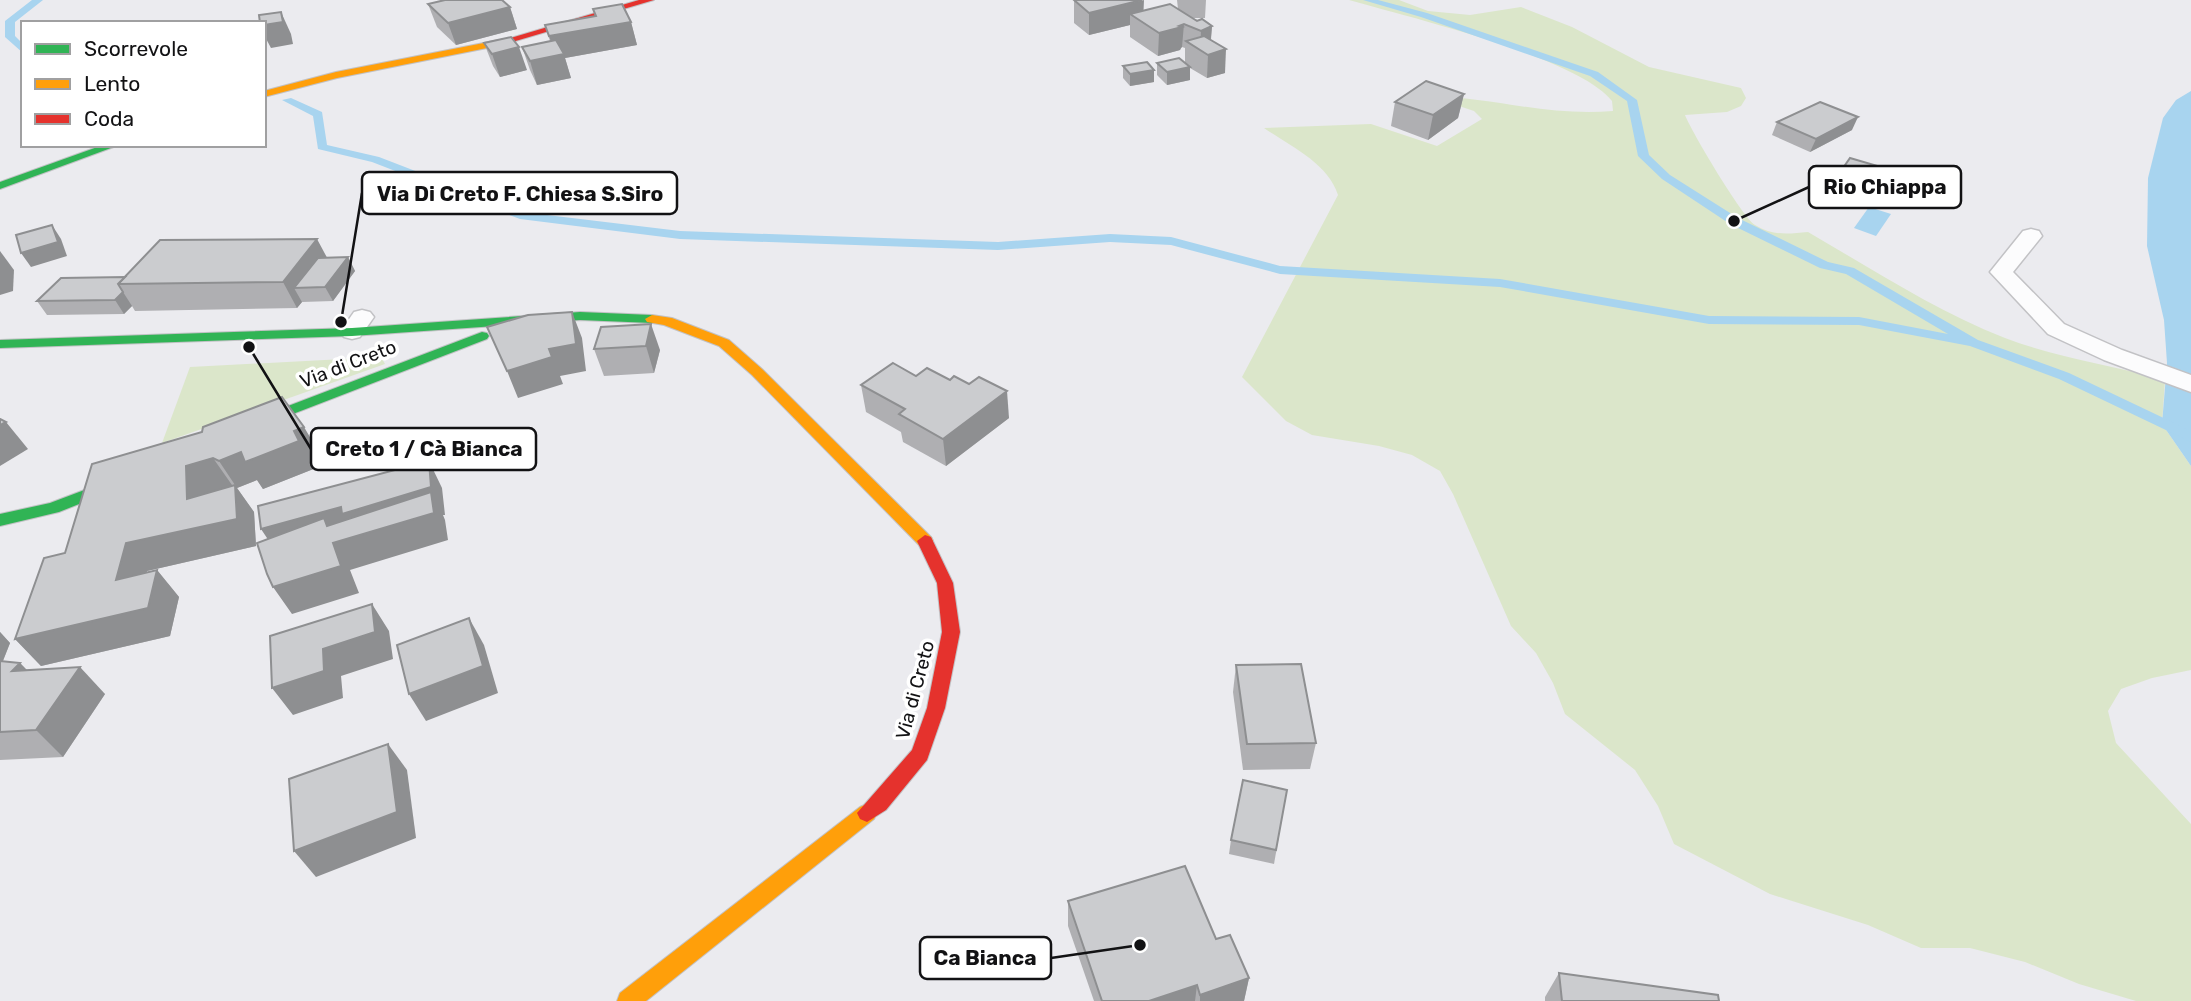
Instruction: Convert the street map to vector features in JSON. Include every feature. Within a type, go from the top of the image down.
[{"type":"main road","points":[[266,93],[320,78],[529,36],[649,0]]},
{"type":"main road","points":[[0,186],[108,147]]},
{"type":"main road","name":"Via di Creto","points":[[0,344],[357,324],[517,323],[580,316],[631,316],[667,321],[724,343],[757,372],[923,540],[945,583],[951,632],[936,708],[920,754],[879,804],[628,1001]]},
{"type":"main road","name":"Via di Creto","points":[[228,435],[278,413],[517,323]]},
{"type":"main road","points":[[0,520],[53,508],[153,467]]},
{"type":"lane","points":[[2031,236],[2001,272],[2056,329],[2191,384]]},
{"type":"green space","points":[[1349,0],[1399,0],[1428,11],[1470,15],[1521,7],[1572,27],[1649,67],[1741,88],[1746,98],[1741,106],[1727,112],[1685,115],[1729,191],[1755,225],[1774,233],[1808,232],[1929,302],[2005,338],[2044,351],[2165,380],[2162,424],[2191,466],[2191,670],[2152,678],[2121,689],[2108,711],[2116,743],[2191,824],[2191,1001],[2136,1001],[2079,984],[2025,962],[1970,948],[1921,948],[1868,925],[1770,894],[1674,844],[1658,806],[1635,770],[1565,714],[1553,683],[1536,653],[1511,626],[1453,494],[1440,471],[1412,455],[1379,446],[1312,435],[1286,421],[1242,377],[1338,195],[1317,164],[1264,128],[1371,124],[1437,146],[1482,119],[1474,111],[1429,96],[1566,111],[1613,111],[1612,101],[1593,85],[1529,54],[1490,40]]},
{"type":"green space","points":[[381,357],[385,364],[162,443],[190,367]]},
{"type":"water","points":[[2191,91],[2191,466],[2162,424],[2167,363],[2164,320],[2147,246],[2148,178],[2163,118],[2176,100]]},
{"type":"water","points":[[1869,207],[1891,214],[1876,236],[1854,228]]},
{"type":"building","points":[[445,0],[502,0],[510,7],[448,23],[428,4]]},
{"type":"building","points":[[1074,0],[1142,0],[1089,13]]},
{"type":"building","points":[[622,4],[631,22],[549,36],[545,25],[596,16],[593,9]]},
{"type":"building","points":[[1170,4],[1197,21],[1202,19],[1212,26],[1201,31],[1184,24],[1179,26],[1182,27],[1159,33],[1130,14]]},
{"type":"building","points":[[281,12],[283,22],[266,25],[266,21],[260,21],[259,15]]},
{"type":"building","points":[[1204,36],[1226,49],[1208,55],[1186,41]]},
{"type":"building","points":[[511,37],[519,47],[492,54],[484,43]]},
{"type":"building","points":[[556,40],[564,54],[530,61],[522,47]]},
{"type":"building","points":[[1179,58],[1190,67],[1167,72],[1157,63]]},
{"type":"building","points":[[1147,62],[1154,70],[1130,74],[1123,66]]},
{"type":"building","points":[[1426,81],[1464,94],[1433,115],[1395,102]]},
{"type":"building","points":[[1820,102],[1858,117],[1816,139],[1777,122]]},
{"type":"building","points":[[1850,158],[1888,169],[1880,183],[1841,171]]},
{"type":"building","points":[[52,225],[58,242],[21,253],[16,235]]},
{"type":"building","points":[[317,239],[283,282],[118,284],[160,240]]},
{"type":"building","points":[[348,257],[325,287],[294,288],[318,258]]},
{"type":"building","points":[[125,277],[118,284],[123,292],[115,300],[37,301],[61,278]]},
{"type":"building","points":[[572,312],[576,344],[549,349],[552,357],[507,371],[487,327],[528,315]]},
{"type":"building","points":[[651,324],[646,346],[594,349],[601,327]]},
{"type":"building","points":[[893,363],[916,376],[927,368],[950,380],[954,376],[969,384],[979,377],[1007,391],[943,439],[899,414],[905,409],[861,385]]},
{"type":"building","points":[[282,397],[304,427],[294,431],[299,441],[245,462],[241,452],[219,461],[213,458],[186,466],[187,499],[235,485],[237,519],[126,543],[116,580],[157,570],[148,608],[15,639],[44,558],[65,553],[92,464],[202,432],[203,427]]},
{"type":"building","points":[[429,461],[431,487],[342,514],[341,507],[261,529],[258,506]]},
{"type":"building","points":[[431,492],[434,513],[333,543],[341,566],[273,587],[257,543],[324,518],[327,526]]},
{"type":"building","points":[[372,604],[375,632],[323,649],[324,671],[272,688],[270,636]]},
{"type":"building","points":[[469,618],[483,666],[409,694],[397,645]]},
{"type":"building","points":[[0,661],[20,663],[12,671],[80,667],[36,730],[0,732]]},
{"type":"building","points":[[1301,664],[1316,743],[1247,744],[1236,665]]},
{"type":"building","points":[[388,744],[397,812],[294,851],[289,779]]},
{"type":"building","points":[[1243,780],[1287,790],[1276,850],[1231,840]]},
{"type":"building","points":[[1185,866],[1216,939],[1230,935],[1249,978],[1200,995],[1197,985],[1149,1001],[1102,1001],[1068,901]]},
{"type":"building","points":[[1559,973],[1718,995],[1719,1001],[1562,1001]]},
{"type":"waterway","points":[[21,48],[10,37],[10,21],[38,0]]},
{"type":"waterway","points":[[1368,0],[1424,15],[1594,74],[1632,100],[1644,156],[1666,177],[1734,221],[1824,265],[1850,271],[1973,343]]},
{"type":"waterway","points":[[287,100],[318,114],[322,147],[375,159],[520,215],[680,235],[998,246],[1110,238],[1171,241],[1280,270],[1500,283],[1709,320],[1859,321],[1973,343]]},
{"type":"waterway","points":[[1973,343],[2064,376],[2191,437]]},
{"type":"traffic: fast","points":[[0,186],[108,147]]},
{"type":"traffic: fast","points":[[0,344],[352,332],[580,316],[652,319]]},
{"type":"traffic: fast","points":[[241,429],[482,336]]},
{"type":"traffic: fast","points":[[0,520],[53,508],[132,477]]},
{"type":"traffic: slow","points":[[266,93],[336,75],[499,43]]},
{"type":"traffic: slow","points":[[652,319],[667,321],[724,343],[757,372],[925,541]]},
{"type":"traffic: slow","points":[[628,1001],[867,813]]},
{"type":"traffic: jam","points":[[499,43],[649,0]]},
{"type":"traffic: jam","points":[[867,813],[879,804],[920,754],[936,708],[951,632],[945,583],[925,541]]},
{"type":"place","name":"Rio Chiappa","points":[[1734,221]]},
{"type":"place","name":"Via Di Creto F. Chiesa S.Siro","points":[[341,322]]},
{"type":"place","name":"Creto 1 / Cà Bianca","points":[[249,347]]},
{"type":"place","name":"Ca Bianca","points":[[1140,945]]}]
